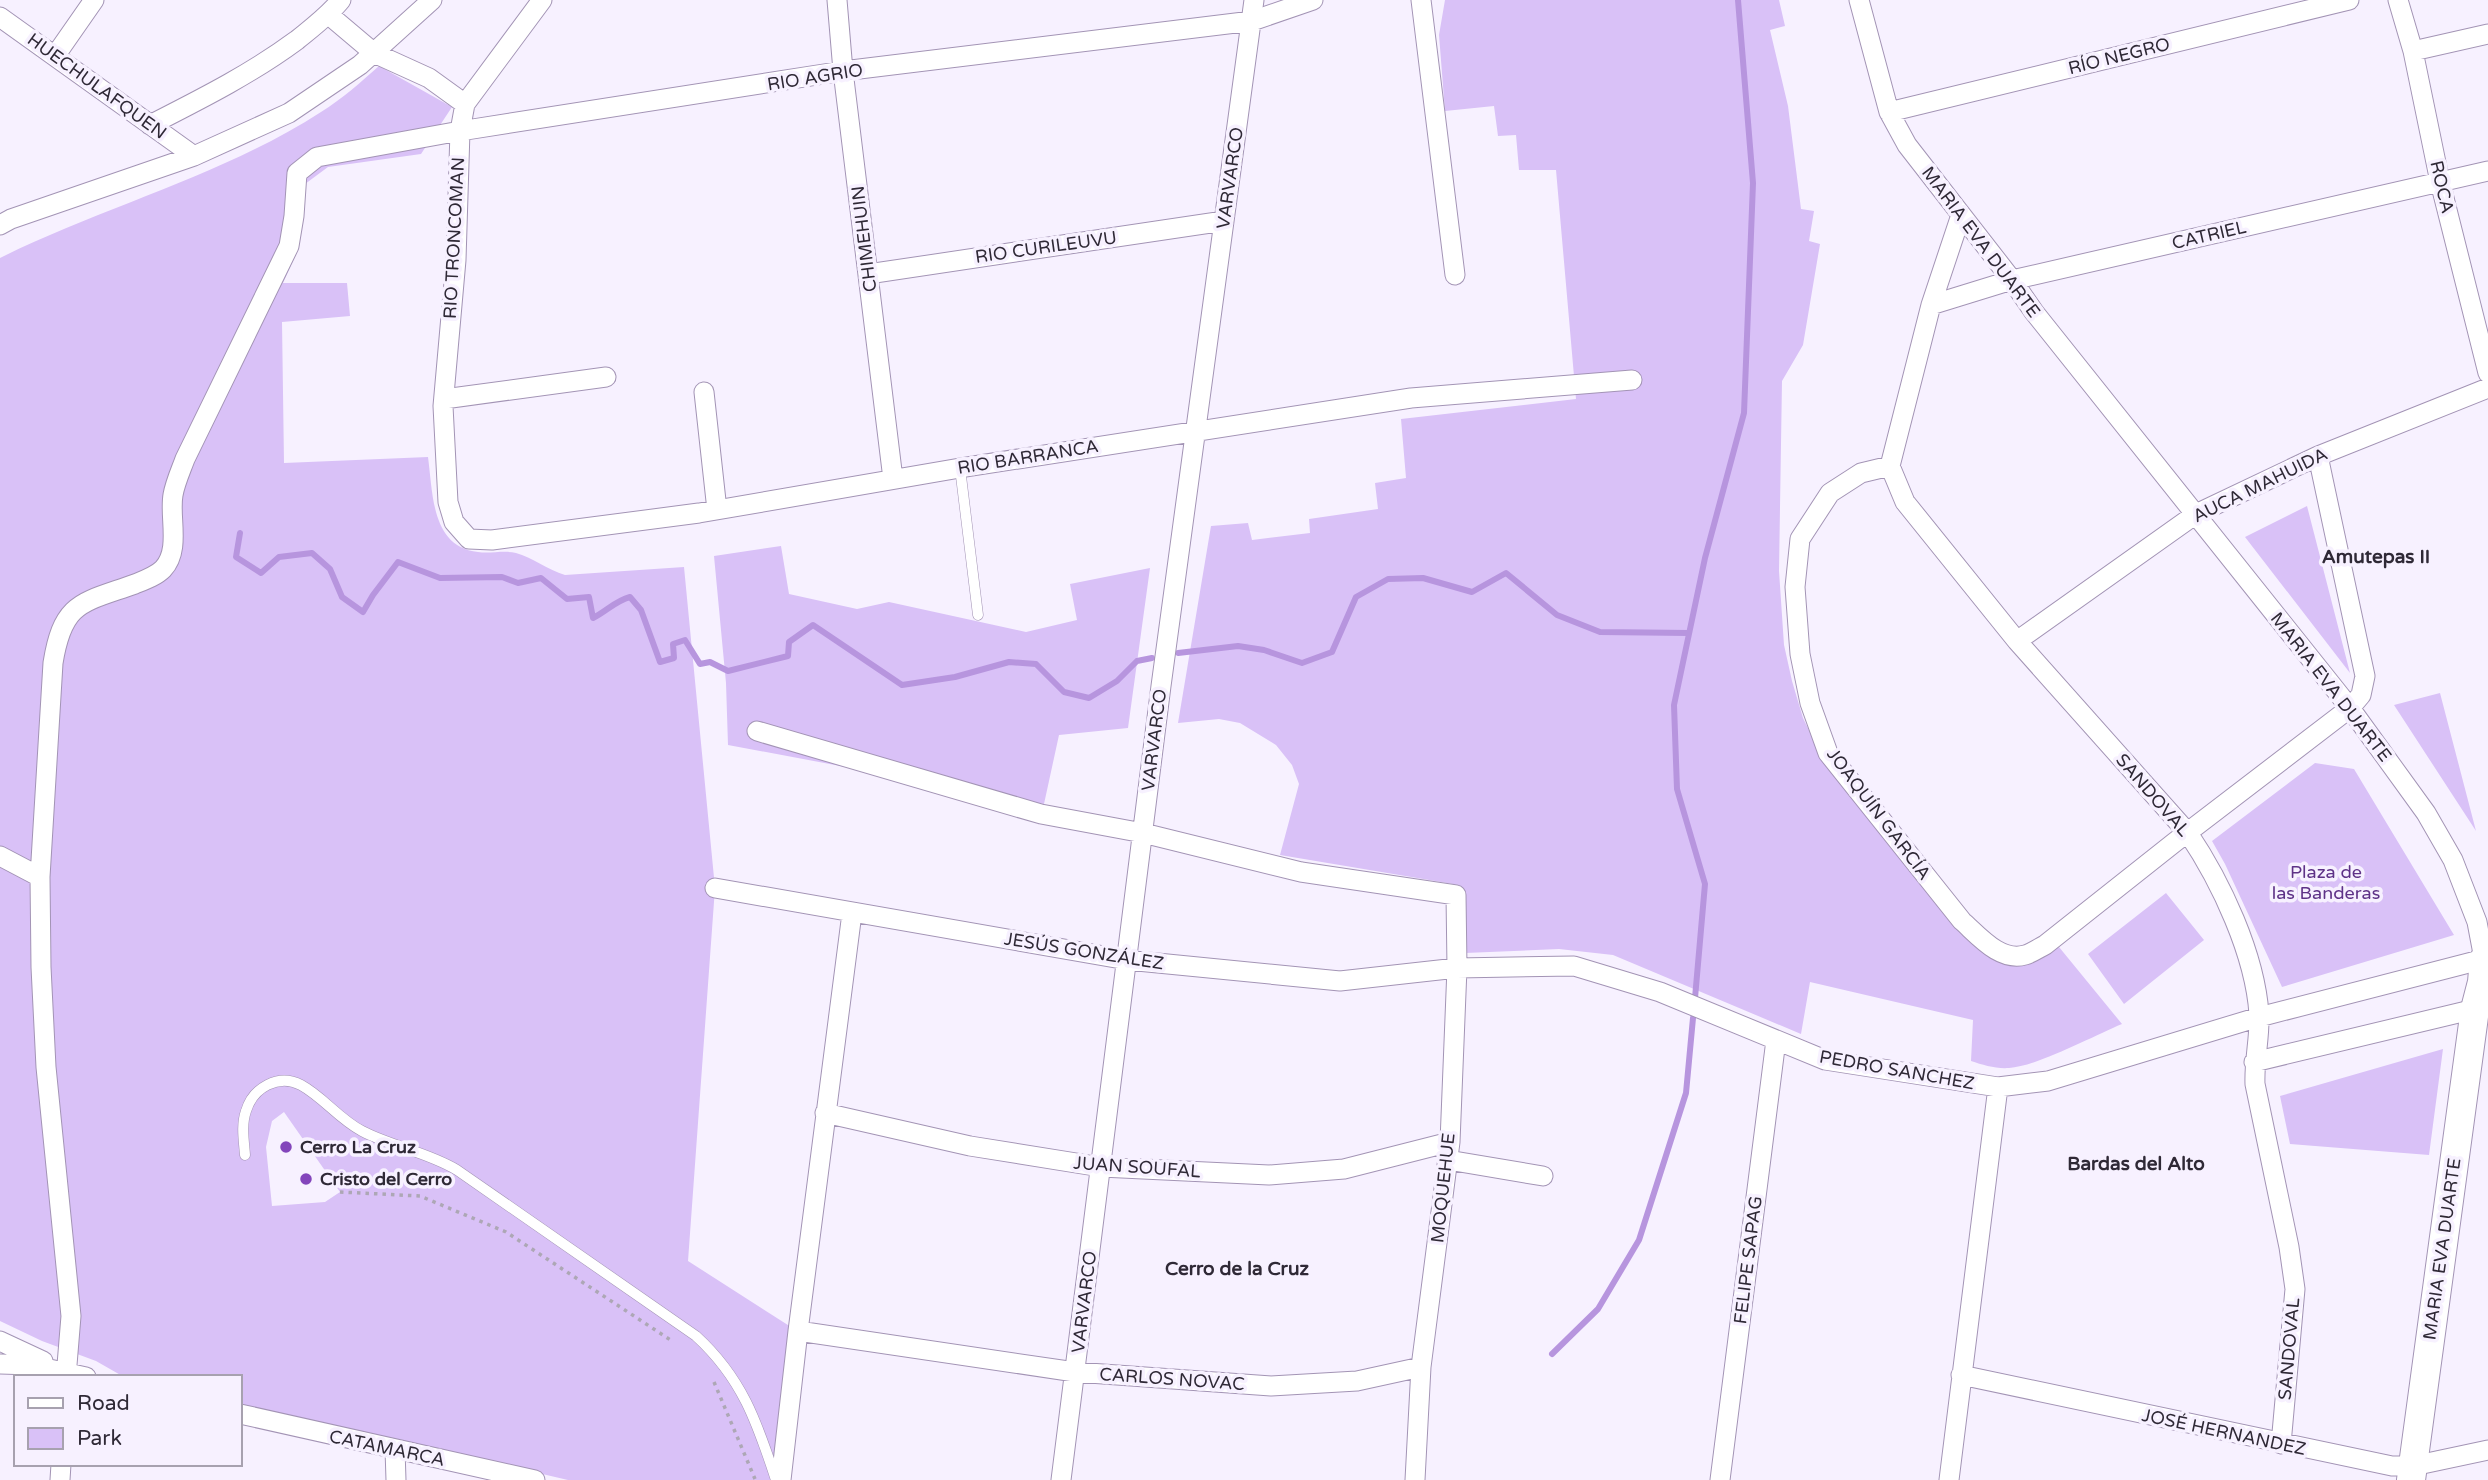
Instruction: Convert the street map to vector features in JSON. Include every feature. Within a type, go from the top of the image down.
[{"type":"main road","name":"MARIA EVA DUARTE","points":[[2412,1473],[2482,1007],[2486,958]]},
{"type":"street","points":[[55,56],[94,0]]},
{"type":"street","points":[[0,225],[194,156],[289,113],[374,53],[432,0]]},
{"type":"street","name":"RIO TRONCOMAN","points":[[448,502],[443,399],[456,260],[460,131],[466,104],[542,0]]},
{"type":"street","name":"CHIMEHUIN","points":[[837,0],[843,71],[893,479]]},
{"type":"street","name":"VARVARCO","points":[[1062,1480],[1143,833],[1254,0]]},
{"type":"street","name":"RIO AGRIO","points":[[40,877],[53,663],[58,633],[68,617],[82,603],[149,579],[165,568],[173,546],[173,496],[185,459],[289,246],[297,173],[317,157],[460,131],[843,71],[1252,21],[1313,0]]},
{"type":"street","points":[[1421,0],[1455,275]]},
{"type":"street","name":"MARIA EVA DUARTE","points":[[1859,0],[1889,112],[1907,145],[2034,312],[2350,708],[2426,813],[2453,860],[2477,922],[2486,958]]},
{"type":"street","name":"RÍO NEGRO","points":[[1889,112],[2349,0]]},
{"type":"street","name":"ROCA","points":[[2398,0],[2413,51],[2440,182],[2488,373]]},
{"type":"street","points":[[150,125],[234,82],[276,56],[335,7],[374,53],[429,78],[466,104]]},
{"type":"street","name":"HUECHULAFQUEN","points":[[0,17],[194,156]]},
{"type":"street","points":[[2413,51],[2488,34]]},
{"type":"street","name":"CATRIEL","points":[[1931,305],[2012,280],[2488,171]]},
{"type":"street","points":[[1890,466],[1931,305],[1961,215]]},
{"type":"street","name":"RIO CURILEUVU","points":[[868,274],[1224,221]]},
{"type":"street","points":[[443,399],[606,377]]},
{"type":"street","name":"RIO BARRANCA","points":[[448,502],[454,522],[469,539],[492,540],[717,510],[960,468],[1411,398],[1632,380]]},
{"type":"street","name":"AUCA MAHUIDA","points":[[2017,641],[2196,514],[2318,456],[2488,388]]},
{"type":"street","points":[[704,392],[717,510]]},
{"type":"street","points":[[2188,833],[2350,708],[2361,695],[2365,676],[2318,456]]},
{"type":"street","name":"SANDOVAL","points":[[1890,466],[1905,502],[2017,641],[2188,833],[2208,863],[2243,944],[2254,975],[2259,1017],[2254,1062],[2255,1084],[2289,1247],[2295,1289],[2281,1444]]},
{"type":"street","name":"JOAQUÍN GARCÍA","points":[[1890,466],[1861,473],[1830,493],[1800,539],[1795,587],[1800,653],[1810,703],[1828,753],[1962,921],[1989,945],[2006,955],[2023,956],[2045,945],[2188,833]]},
{"type":"street","points":[[757,731],[1041,814],[1143,833]]},
{"type":"street","name":"MOQUEHUE","points":[[1143,833],[1301,872],[1456,895],[1457,968],[1449,1151],[1422,1367],[1415,1480]]},
{"type":"street","points":[[0,856],[40,877],[46,1067],[71,1316],[66,1374]]},
{"type":"street","name":"JESÚS GONZÁLEZ","points":[[715,888],[1127,960],[1340,981],[1457,968]]},
{"type":"street","points":[[781,1480],[852,913]]},
{"type":"street","name":"PEDRO SANCHEZ","points":[[1457,968],[1574,966],[1660,992],[1825,1060],[1998,1087],[2048,1081],[2259,1017],[2486,958]]},
{"type":"street","points":[[2254,1062],[2482,1007]]},
{"type":"street","name":"FELIPE SAPAG","points":[[1720,1480],[1776,1040]]},
{"type":"street","points":[[1949,1480],[1998,1087]]},
{"type":"street","name":"JUAN SOUFAL","points":[[825,1113],[970,1146],[1101,1167],[1269,1175],[1344,1169],[1449,1151]]},
{"type":"street","points":[[1449,1151],[1543,1176]]},
{"type":"street","name":"CARLOS NOVAC","points":[[798,1331],[1075,1372],[1271,1386],[1357,1381],[1422,1367]]},
{"type":"street","points":[[0,1341],[66,1374]]},
{"type":"street","points":[[0,1364],[31,1365],[66,1374]]},
{"type":"street","name":"JOSÉ HERNANDEZ","points":[[1961,1375],[2392,1466],[2412,1473],[2488,1450]]},
{"type":"street","name":"CATAMARCA","points":[[242,1414],[535,1480]]},
{"type":"street","points":[[395,1449],[396,1480]]},
{"type":"lane","points":[[960,468],[978,615]]},
{"type":"lane","points":[[245,1155],[244,1119],[253,1097],[262,1087],[286,1081],[300,1085],[365,1133],[432,1157],[457,1170],[696,1336],[712,1351],[743,1392],[762,1437],[775,1480]]},
{"type":"path","points":[[340,1192],[420,1196],[506,1232],[677,1344]]},
{"type":"path","points":[[712,1377],[755,1479]]},
{"type":"green space","points":[[1445,0],[1779,0],[1785,26],[1770,30],[1788,106],[1801,209],[1814,211],[1809,241],[1820,244],[1803,345],[1782,381],[1779,571],[1784,645],[1803,718],[1824,761],[1962,933],[2031,962],[2059,947],[2122,1024],[2035,1062],[1999,1068],[1971,1061],[1973,1020],[1810,982],[1801,1034],[1613,955],[1559,949],[1465,953],[1465,897],[1459,885],[1280,855],[1299,784],[1292,765],[1276,745],[1240,723],[1219,719],[1178,723],[1211,526],[1248,523],[1252,540],[1310,533],[1309,519],[1378,509],[1375,483],[1406,478],[1401,419],[1576,399],[1556,170],[1519,170],[1516,135],[1498,136],[1494,106],[1445,111],[1439,35]]},
{"type":"green space","points":[[379,66],[452,107],[421,154],[328,167],[305,184],[297,252],[283,283],[347,283],[350,316],[282,322],[284,463],[428,457],[437,516],[451,540],[463,548],[478,552],[516,553],[565,575],[684,567],[715,888],[688,1261],[791,1327],[775,1480],[568,1480],[242,1404],[242,1375],[120,1375],[96,1361],[42,1341],[0,1321],[0,258],[40,239],[204,173],[283,135],[344,96]],"holes":[[[284,1112],[340,1192],[325,1202],[272,1206],[266,1147],[272,1121]]]},
{"type":"green space","points":[[2307,506],[2350,673],[2245,537]]},
{"type":"green space","points":[[781,546],[789,594],[857,609],[889,602],[1026,632],[1077,620],[1070,584],[1150,568],[1128,728],[1059,735],[1044,804],[728,745],[726,683],[714,556]]},
{"type":"green space","points":[[2440,693],[2476,831],[2394,705]]},
{"type":"green space","name":"Plaza de las Banderas","points":[[2315,763],[2354,769],[2454,935],[2282,987],[2212,841]]},
{"type":"green space","points":[[2166,893],[2204,940],[2124,1004],[2088,954]]},
{"type":"green space","points":[[2443,1049],[2429,1155],[2290,1144],[2280,1096]]},
{"type":"waterway","points":[[1695,998],[1705,884],[1677,789],[1674,705],[1705,558],[1744,413],[1753,183],[1738,0]]},
{"type":"waterway","points":[[240,533],[236,557],[261,573],[279,557],[312,553],[330,569],[342,597],[363,612],[398,562],[440,578],[502,577],[518,583],[541,578],[567,599],[589,597],[593,618],[630,597],[641,610],[660,662],[674,658],[673,644],[685,640],[700,664],[710,662],[728,671],[788,656],[789,642],[813,625],[902,685],[955,677],[1009,662],[1036,664],[1064,692],[1089,698],[1117,681],[1137,661],[1152,658]]},
{"type":"waterway","points":[[1178,653],[1238,646],[1264,650],[1302,663],[1332,652],[1356,597],[1388,579],[1423,578],[1472,592],[1506,573],[1557,615],[1600,632],[1689,633]]},
{"type":"waterway","points":[[1552,1354],[1598,1309],[1639,1240],[1686,1093],[1693,1018]]},
{"type":"place","name":"Cerro La Cruz","points":[[286,1147]]},
{"type":"place","name":"Cristo del Cerro","points":[[306,1179]]},
{"type":"district","name":"Amutepas II","points":[[2376,557]]},
{"type":"district","name":"Bardas del Alto","points":[[2136,1164]]},
{"type":"district","name":"Cerro de la Cruz","points":[[1237,1269]]}]
